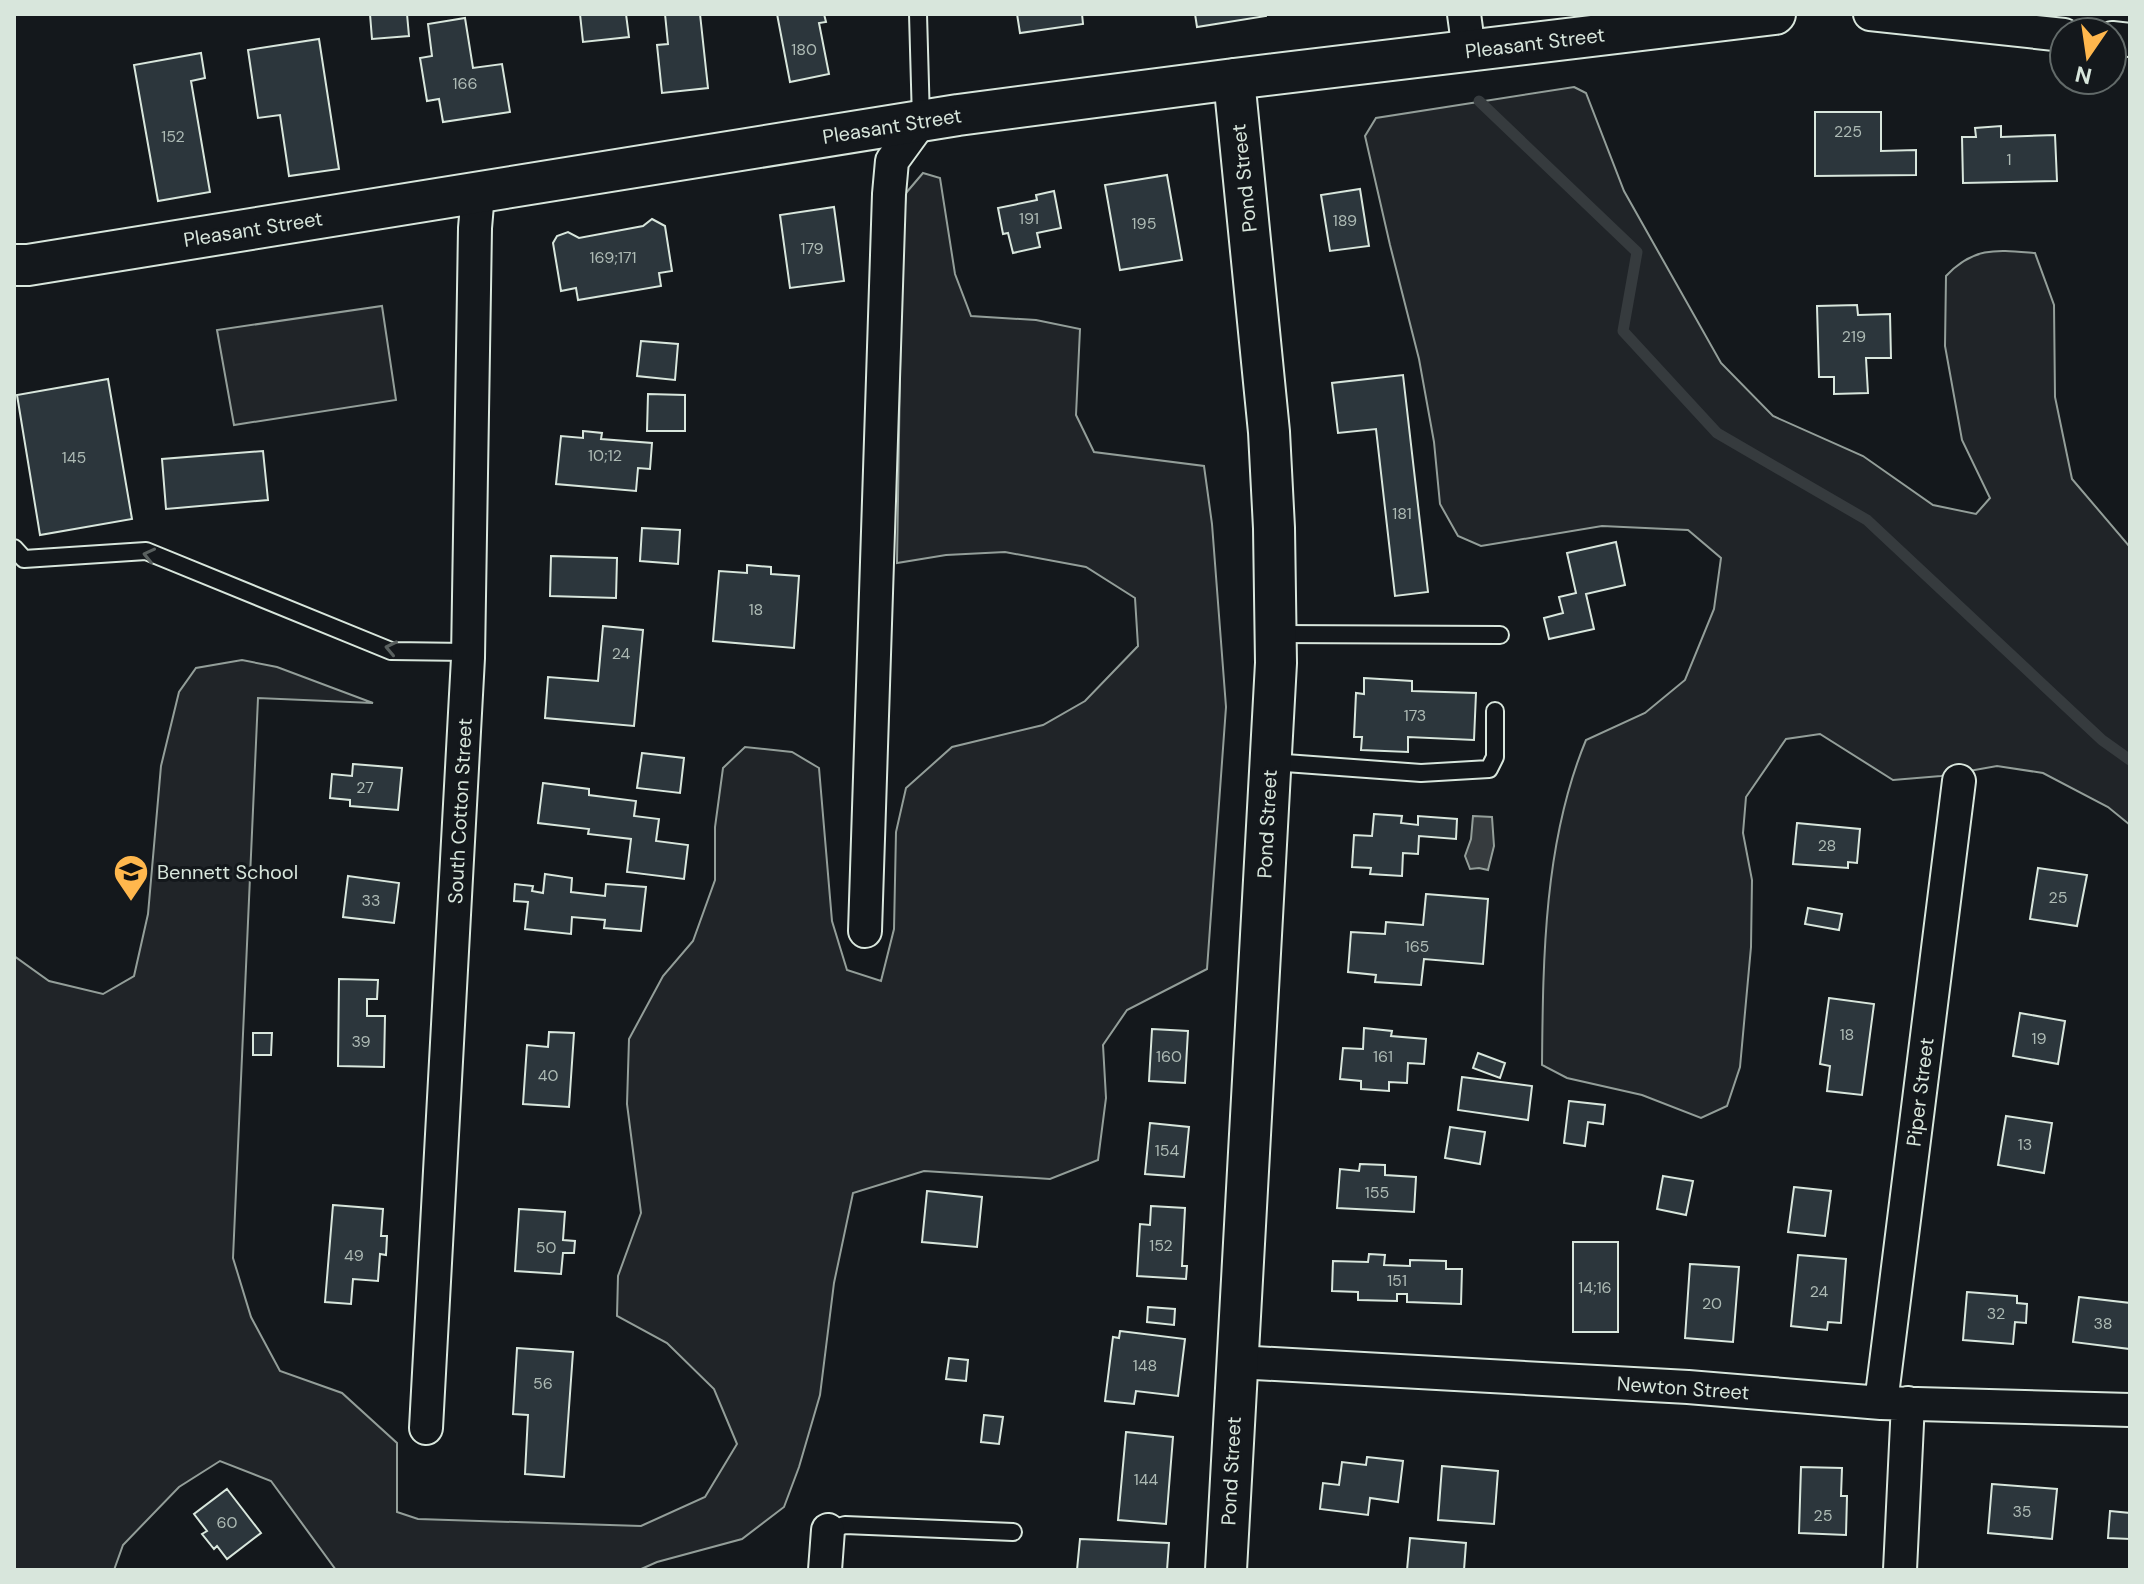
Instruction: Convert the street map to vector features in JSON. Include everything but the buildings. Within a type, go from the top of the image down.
[{"type":"street","name":"Pleasant Street","points":[[14,265],[921,121],[1234,79],[1466,32],[1775,14]]},
{"type":"street","points":[[1870,14],[2048,33]]},
{"type":"street","name":"Pond Street","points":[[1226,1570],[1275,634],[1269,432],[1234,79]]},
{"type":"street","points":[[865,931],[889,194],[892,161],[921,121]]},
{"type":"street","name":"South Cotton Street","points":[[426,1428],[468,652],[478,193]]},
{"type":"street","name":"Piper Street","points":[[1900,1570],[1894,1403],[1959,781]]},
{"type":"street","name":"Newton Street","points":[[1237,1362],[1673,1386],[1894,1403],[2130,1410]]},
{"type":"street","points":[[825,1570],[828,1530]]},
{"type":"lane","points":[[918,14],[921,121]]},
{"type":"lane","points":[[14,548],[24,559],[146,551],[391,651],[468,652]]},
{"type":"lane","points":[[1275,634],[1500,635]]},
{"type":"lane","points":[[1270,762],[1421,773],[1489,769],[1495,757],[1495,711]]},
{"type":"lane","points":[[828,1530],[845,1525],[1013,1532]]},
{"type":"shaded area","points":[[1574,87],[1586,93],[1624,191],[1721,363],[1773,416],[1863,456],[1933,505],[1976,514],[1990,498],[1962,440],[1945,346],[1946,276],[1967,259],[1987,252],[2035,253],[2054,305],[2055,397],[2072,479],[2130,547],[2130,825],[2108,807],[2043,773],[1997,766],[1941,776],[1893,780],[1820,734],[1786,739],[1746,797],[1743,833],[1752,880],[1751,947],[1740,1067],[1727,1106],[1701,1118],[1642,1095],[1567,1078],[1542,1065],[1543,983],[1554,859],[1572,779],[1586,740],[1645,713],[1685,680],[1714,609],[1721,558],[1688,530],[1602,526],[1481,546],[1458,536],[1440,504],[1434,442],[1419,359],[1365,136],[1376,118]]},
{"type":"shaded area","points":[[923,173],[940,178],[955,274],[971,316],[1036,320],[1080,329],[1076,415],[1094,452],[1204,466],[1212,524],[1226,707],[1207,969],[1127,1010],[1103,1045],[1106,1098],[1098,1160],[1050,1179],[924,1171],[853,1193],[834,1283],[820,1395],[799,1467],[784,1507],[742,1539],[657,1562],[639,1570],[336,1570],[271,1481],[220,1461],[179,1487],[123,1545],[114,1570],[14,1570],[14,956],[49,981],[103,994],[134,976],[148,914],[161,766],[179,692],[196,668],[242,660],[277,667],[373,703],[258,698],[233,1258],[251,1317],[280,1371],[342,1393],[397,1443],[397,1512],[418,1519],[641,1526],[705,1497],[737,1444],[714,1389],[667,1343],[617,1316],[618,1276],[641,1213],[627,1104],[629,1039],[663,976],[693,941],[715,880],[715,827],[723,768],[745,747],[792,752],[819,768],[832,921],[847,970],[881,981],[894,929],[896,832],[906,788],[952,747],[1043,725],[1085,701],[1138,646],[1135,598],[1086,567],[1005,552],[946,555],[897,563],[902,243],[906,193]]},
{"type":"shaded area","points":[[382,306],[396,400],[234,425],[217,330]]},
{"type":"shaded area","points":[[1473,816],[1492,817],[1494,846],[1488,870],[1470,869],[1465,856],[1471,839]]},
{"type":"waterway","points":[[1479,101],[1637,252],[1623,331],[1717,433],[1867,520],[2102,740],[2130,760]]},
{"type":"place","name":"Bennett School","points":[[131,903]]}]
